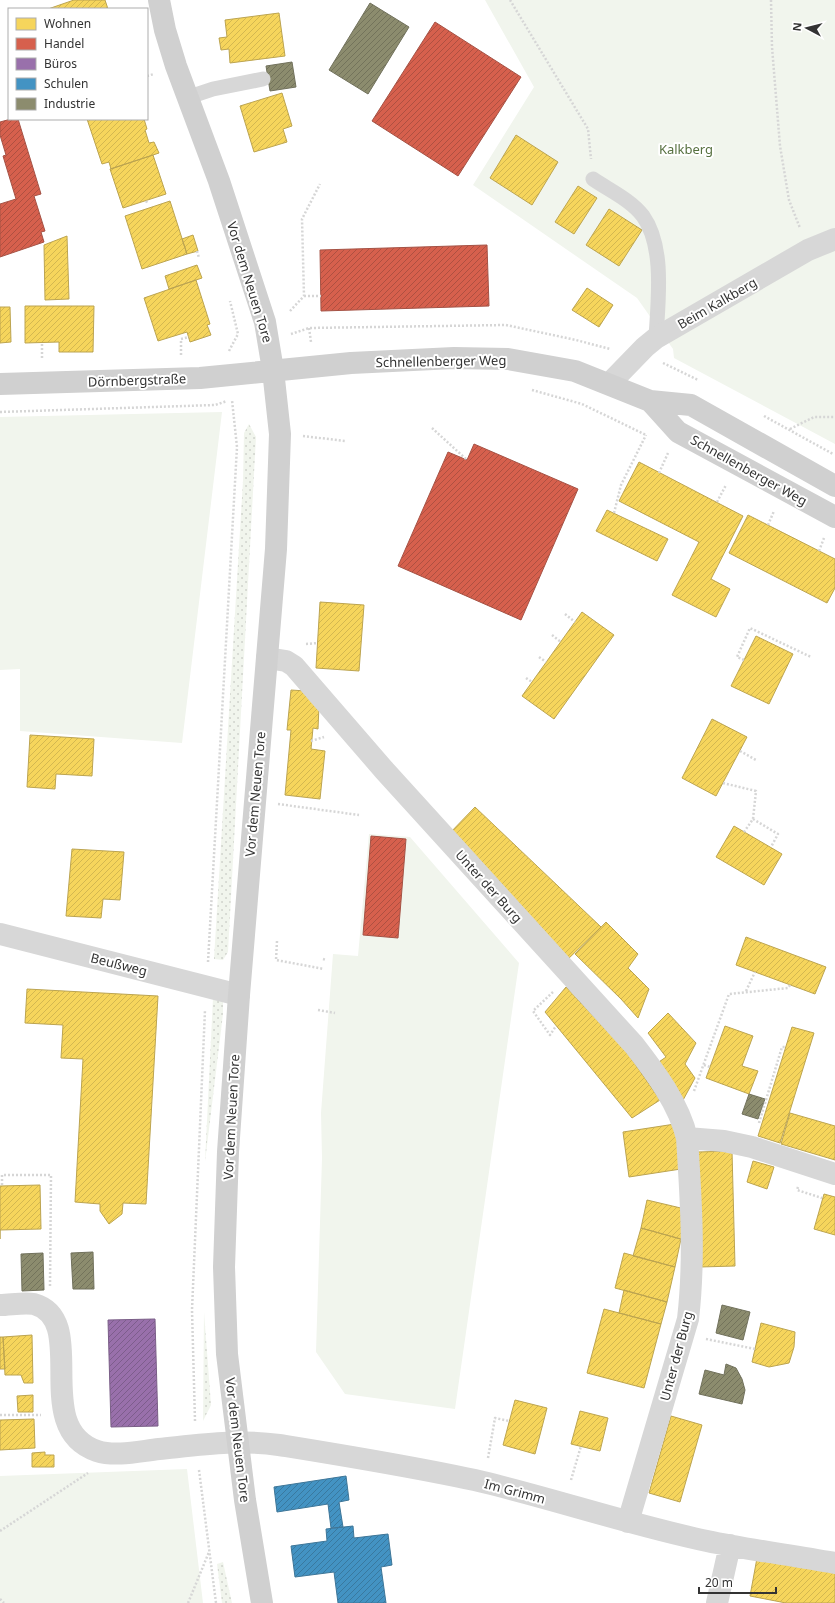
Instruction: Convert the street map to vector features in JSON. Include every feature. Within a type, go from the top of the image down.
[{"type":"main road","name":"Vor dem Neuen Tore","points":[[159,0],[170,50],[220,181],[259,303],[269,341],[274,370],[280,434],[276,549],[239,995],[228,1152],[224,1267],[227,1354],[237,1442],[262,1603]]},
{"type":"main road","name":"Schnellenberger Weg","points":[[274,370],[352,363],[495,358],[537,363],[575,371],[610,383],[650,401],[691,405],[835,486]]},
{"type":"main road","name":"Dörnbergstraße","points":[[0,384],[200,378],[274,370]]},
{"type":"main road","name":"Schnellenberger Weg","points":[[650,401],[678,432],[830,526]]},
{"type":"street","name":"Beim Kalkberg","points":[[610,383],[644,347],[656,338],[808,250],[835,238]]},
{"type":"street","name":"Unter der Burg","points":[[267,658],[286,661],[294,666],[384,770],[645,1060],[684,1124],[692,1247],[692,1288],[684,1334],[628,1522]]},
{"type":"street","name":"Beußweg","points":[[0,934],[239,995]]},
{"type":"street","points":[[686,1138],[724,1141],[752,1147],[835,1174]]},
{"type":"street","points":[[0,1305],[33,1304],[50,1314],[60,1335],[64,1416]]},
{"type":"street","name":"Im Grimm","points":[[64,1416],[70,1430],[80,1441],[97,1451],[118,1454],[237,1442],[276,1445],[433,1472],[484,1483],[628,1522],[707,1541],[835,1563]]},
{"type":"street","points":[[717,1603],[730,1545]]},
{"type":"lane","points":[[188,97],[213,89],[263,79]]},
{"type":"lane","points":[[594,179],[642,215],[652,232],[658,277],[656,338]]},
{"type":"path","points":[[510,0],[588,129],[594,179]]},
{"type":"path","points":[[771,0],[772,47],[780,146],[789,200],[808,250]]},
{"type":"path","points":[[290,311],[304,296],[302,219],[320,184]]},
{"type":"path","points":[[196,251],[199,258]]},
{"type":"path","points":[[304,296],[321,296]]},
{"type":"path","points":[[181,357],[181,339],[189,337]]},
{"type":"path","points":[[42,343],[42,360]]},
{"type":"path","points":[[529,389],[582,404],[652,438]]},
{"type":"path","points":[[0,412],[214,405],[232,400],[237,447],[206,987],[192,1310],[196,1446],[216,1603]]},
{"type":"path","points":[[790,430],[814,417],[835,418]]},
{"type":"path","points":[[432,428],[467,460]]},
{"type":"path","points":[[280,434],[345,441]]},
{"type":"path","points":[[614,513],[621,485],[646,435]]},
{"type":"path","points":[[659,473],[671,449]]},
{"type":"path","points":[[717,502],[728,481]]},
{"type":"path","points":[[768,525],[776,508]]},
{"type":"path","points":[[818,551],[830,526]]},
{"type":"path","points":[[565,614],[575,622]]},
{"type":"path","points":[[744,660],[737,657],[750,628],[811,657]]},
{"type":"path","points":[[552,635],[561,642]]},
{"type":"path","points":[[539,657],[546,662]]},
{"type":"path","points":[[526,678],[532,682]]},
{"type":"path","points":[[740,751],[756,760]]},
{"type":"path","points":[[723,783],[756,791],[754,819],[744,832]]},
{"type":"path","points":[[254,800],[359,815]]},
{"type":"path","points":[[754,819],[778,834],[771,847]]},
{"type":"path","points":[[278,941],[276,960],[324,968]]},
{"type":"path","points":[[746,992],[755,972]]},
{"type":"path","points":[[556,1026],[550,1035],[533,1011],[570,976]]},
{"type":"path","points":[[679,1114],[695,1090],[729,994],[788,988],[790,985]]},
{"type":"path","points":[[318,1010],[335,1012]]},
{"type":"path","points":[[752,1147],[767,1105],[782,1047],[786,1047]]},
{"type":"path","points":[[704,1065],[710,1067]]},
{"type":"path","points":[[2,1186],[2,1175],[50,1175],[50,1314]]},
{"type":"path","points":[[684,1334],[755,1349]]},
{"type":"path","points":[[0,1415],[64,1416]]},
{"type":"path","points":[[20,1419],[21,1415]]},
{"type":"path","points":[[484,1483],[495,1418],[509,1421]]},
{"type":"path","points":[[565,1504],[581,1446]]},
{"type":"path","points":[[0,1531],[118,1454]]},
{"type":"path","points":[[188,1603],[209,1552]]},
{"type":"path","points":[[0,1599],[4,1603]]},
{"type":"green space","name":"Kalkberg","points":[[485,0],[835,0],[835,444],[674,358],[673,349],[637,298],[473,185],[534,87]]},
{"type":"green space","points":[[222,412],[182,743],[20,731],[20,669],[0,670],[0,417]]},
{"type":"green space","points":[[249,424],[256,437],[228,952],[223,960],[214,959],[243,481],[244,433]]},
{"type":"green space","points":[[369,834],[410,837],[519,963],[455,1409],[345,1394],[316,1352],[322,1158],[321,1113],[333,954],[358,956]]},
{"type":"green space","points":[[213,998],[223,1002],[223,1014],[205,1162]]},
{"type":"green space","points":[[204,1312],[211,1405],[203,1421]]},
{"type":"green space","points":[[187,1469],[203,1603],[0,1603],[0,1476]]},
{"type":"green space","points":[[223,1562],[232,1603],[222,1603],[217,1564]]},
{"type":"building: Wohnen","points":[[74,0],[105,0],[108,8],[51,8]]},
{"type":"building: Wohnen","points":[[279,13],[285,56],[230,63],[229,49],[221,50],[219,38],[227,37],[225,20]]},
{"type":"building: Wohnen","points":[[282,93],[292,126],[283,129],[287,142],[254,152],[240,106]]},
{"type":"building: Wohnen","points":[[87,120],[144,120],[147,129],[145,130],[149,143],[154,142],[159,153],[111,169],[109,162],[102,164]]},
{"type":"building: Wohnen","points":[[516,135],[558,162],[532,205],[490,178]]},
{"type":"building: Wohnen","points":[[153,155],[166,194],[123,208],[110,169]]},
{"type":"building: Wohnen","points":[[578,186],[597,198],[574,234],[555,222]]},
{"type":"building: Wohnen","points":[[170,201],[187,254],[142,269],[125,216]]},
{"type":"building: Wohnen","points":[[609,209],[642,230],[619,266],[586,245]]},
{"type":"building: Wohnen","points":[[193,235],[198,251],[187,254],[182,239]]},
{"type":"building: Wohnen","points":[[67,236],[69,299],[45,300],[44,245]]},
{"type":"building: Wohnen","points":[[197,265],[202,278],[169,289],[165,276]]},
{"type":"building: Wohnen","points":[[196,280],[210,324],[207,325],[211,335],[190,342],[187,332],[158,341],[144,298]]},
{"type":"building: Wohnen","points":[[587,288],[613,305],[599,327],[572,310]]},
{"type":"building: Wohnen","points":[[25,306],[94,306],[93,352],[59,352],[59,342],[25,343]]},
{"type":"building: Wohnen","points":[[0,307],[10,307],[11,342],[0,343]]},
{"type":"building: Wohnen","points":[[639,462],[743,516],[711,579],[730,589],[716,617],[672,595],[699,542],[619,501]]},
{"type":"building: Wohnen","points":[[607,510],[668,539],[657,561],[596,531]]},
{"type":"building: Wohnen","points":[[748,515],[835,559],[835,588],[827,603],[729,553]]},
{"type":"building: Wohnen","points":[[320,602],[364,605],[359,671],[316,668]]},
{"type":"building: Wohnen","points":[[582,612],[614,635],[554,719],[522,696]]},
{"type":"building: Wohnen","points":[[756,636],[793,654],[769,704],[731,686]]},
{"type":"building: Wohnen","points":[[291,690],[306,691],[319,705],[318,729],[313,728],[311,749],[325,751],[320,799],[285,795],[291,730],[287,730]]},
{"type":"building: Wohnen","points":[[712,719],[747,737],[716,796],[682,778]]},
{"type":"building: Wohnen","points":[[30,735],[94,739],[92,776],[56,774],[55,789],[27,787]]},
{"type":"building: Wohnen","points":[[475,807],[601,927],[564,963],[448,835]]},
{"type":"building: Wohnen","points":[[734,826],[782,854],[764,885],[716,857]]},
{"type":"building: Wohnen","points":[[72,849],[124,852],[120,900],[103,899],[101,918],[66,916]]},
{"type":"building: Wohnen","points":[[606,922],[638,954],[628,968],[649,989],[638,1018],[621,999],[575,954]]},
{"type":"building: Wohnen","points":[[746,937],[826,967],[815,994],[736,965]]},
{"type":"building: Wohnen","points":[[566,987],[626,1051],[660,1100],[632,1118],[545,1012]]},
{"type":"building: Wohnen","points":[[27,989],[158,996],[146,1204],[123,1203],[122,1214],[109,1224],[100,1211],[100,1204],[75,1202],[83,1059],[61,1058],[63,1025],[25,1023]]},
{"type":"building: Wohnen","points":[[668,1013],[696,1043],[685,1064],[695,1078],[682,1102],[656,1064],[666,1057],[648,1033]]},
{"type":"building: Wohnen","points":[[725,1026],[753,1036],[742,1066],[758,1071],[749,1094],[706,1078]]},
{"type":"building: Wohnen","points":[[792,1027],[814,1033],[780,1143],[758,1136]]},
{"type":"building: Wohnen","points":[[790,1113],[835,1126],[835,1160],[781,1144]]},
{"type":"building: Wohnen","points":[[675,1124],[681,1169],[629,1177],[623,1132]]},
{"type":"building: Wohnen","points":[[732,1151],[735,1266],[700,1267],[697,1152]]},
{"type":"building: Wohnen","points":[[753,1161],[774,1167],[767,1189],[747,1182]]},
{"type":"building: Wohnen","points":[[40,1185],[41,1229],[0,1230],[0,1186]]},
{"type":"building: Wohnen","points":[[824,1194],[835,1197],[835,1235],[814,1229]]},
{"type":"building: Wohnen","points":[[647,1200],[685,1209],[684,1240],[641,1228]]},
{"type":"building: Wohnen","points":[[641,1228],[681,1239],[675,1267],[633,1256]]},
{"type":"building: Wohnen","points":[[624,1253],[675,1267],[667,1302],[615,1288]]},
{"type":"building: Wohnen","points":[[624,1290],[667,1302],[661,1324],[619,1313]]},
{"type":"building: Wohnen","points":[[604,1309],[661,1324],[644,1388],[587,1373]]},
{"type":"building: Wohnen","points":[[761,1323],[795,1332],[794,1347],[789,1363],[769,1367],[752,1362]]},
{"type":"building: Wohnen","points":[[32,1335],[33,1383],[24,1383],[21,1375],[5,1375],[3,1337]]},
{"type":"building: Wohnen","points":[[0,1337],[3,1337],[5,1369],[0,1369]]},
{"type":"building: Wohnen","points":[[33,1395],[33,1412],[18,1412],[17,1396]]},
{"type":"building: Wohnen","points":[[515,1400],[547,1408],[535,1454],[503,1445]]},
{"type":"building: Wohnen","points":[[580,1411],[608,1418],[600,1451],[571,1444]]},
{"type":"building: Wohnen","points":[[671,1416],[702,1425],[680,1502],[649,1493]]},
{"type":"building: Wohnen","points":[[34,1419],[35,1448],[0,1450],[0,1420]]},
{"type":"building: Wohnen","points":[[45,1452],[45,1455],[54,1455],[54,1467],[32,1467],[32,1453]]},
{"type":"building: Wohnen","points":[[757,1558],[835,1572],[835,1603],[786,1603],[750,1596]]},
{"type":"building: Handel","points":[[435,22],[521,77],[458,176],[372,121]]},
{"type":"building: Handel","points":[[8,120],[18,120],[41,194],[34,196],[45,231],[41,232],[44,242],[0,257],[0,204],[16,199],[3,156],[6,155],[0,135],[0,122]]},
{"type":"building: Handel","points":[[487,245],[489,306],[321,311],[320,250]]},
{"type":"building: Handel","points":[[474,444],[578,489],[521,620],[398,566],[448,452],[467,460]]},
{"type":"building: Handel","points":[[371,836],[406,839],[398,938],[363,935]]},
{"type":"building: Büros","points":[[155,1319],[158,1426],[111,1427],[108,1320]]},
{"type":"building: Schulen","points":[[346,1476],[349,1500],[339,1502],[343,1527],[331,1528],[328,1504],[277,1512],[274,1487]]},
{"type":"building: Schulen","points":[[353,1526],[354,1538],[388,1534],[392,1565],[381,1567],[386,1603],[338,1603],[334,1572],[295,1577],[291,1546],[327,1541],[326,1529]]},
{"type":"building: Industrie","points":[[370,3],[409,27],[368,94],[329,70]]},
{"type":"building: Industrie","points":[[292,62],[296,87],[270,91],[266,66]]},
{"type":"building: Industrie","points":[[749,1094],[765,1099],[758,1119],[742,1114]]},
{"type":"building: Industrie","points":[[93,1252],[94,1289],[73,1289],[71,1253]]},
{"type":"building: Industrie","points":[[43,1253],[44,1290],[22,1291],[21,1254]]},
{"type":"building: Industrie","points":[[722,1305],[750,1312],[743,1340],[716,1333]]},
{"type":"building: Industrie","points":[[726,1364],[736,1368],[742,1379],[745,1390],[742,1404],[699,1394],[705,1370],[724,1375]]}]
